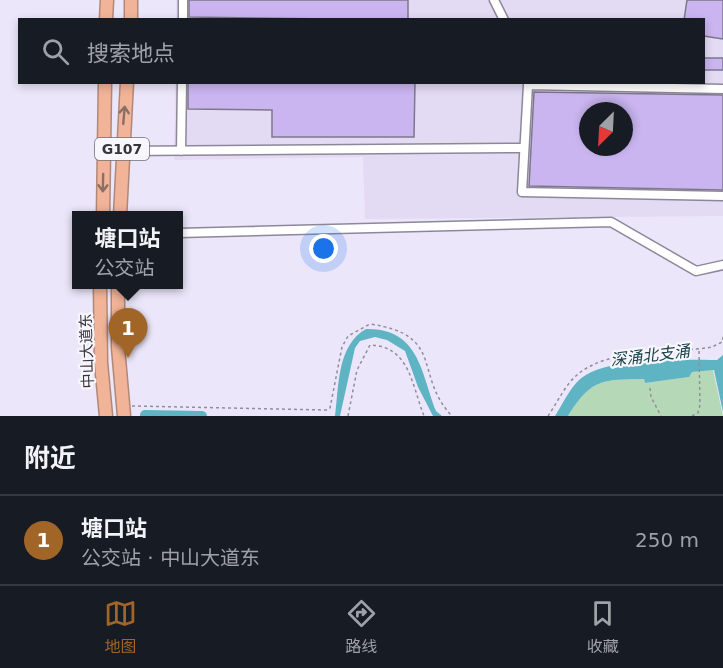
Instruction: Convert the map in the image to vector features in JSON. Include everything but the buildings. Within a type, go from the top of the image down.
[{"type":"highway","points":[[106,18],[107,0]]},
{"type":"highway","points":[[131,0],[131,18]]},
{"type":"highway","name":"G107","points":[[103,211],[105,84]]},
{"type":"highway","name":"G107","points":[[120,211],[127,84]]},
{"type":"highway","name":"中山大道东","points":[[100,289],[101,363],[106,416]]},
{"type":"highway","name":"中山大道东","points":[[118,289],[117,332],[123,411]]},
{"type":"street","points":[[183,0],[183,18]]},
{"type":"street","points":[[494,0],[503,18]]},
{"type":"street","points":[[181,151],[182,84]]},
{"type":"street","points":[[723,89],[528,85],[522,192],[723,196]]},
{"type":"street","points":[[122,151],[524,148]]},
{"type":"street","points":[[183,233],[611,222],[696,271],[723,265]]},
{"type":"path","points":[[123,411],[327,410],[330,408],[342,347],[348,336],[370,324],[396,329],[420,346],[425,354],[435,391],[452,416]]},
{"type":"path","points":[[548,416],[575,377],[597,363],[614,357],[712,347],[722,342],[723,337]]},
{"type":"path","points":[[348,416],[357,370],[370,345],[380,345],[404,359],[424,416]]},
{"type":"path","points":[[692,416],[698,413],[700,405],[699,349]]},
{"type":"path","points":[[650,388],[651,397],[661,416]]},
{"type":"shaded area","points":[[176,0],[723,0],[723,216],[365,219],[363,157],[174,160],[175,84],[705,84],[705,18],[176,18]]},
{"type":"green space","points":[[713,370],[723,416],[568,416],[584,394],[608,381],[644,379],[645,383],[688,377],[692,372]]},
{"type":"water","points":[[366,329],[384,331],[397,336],[407,344],[421,368],[436,411],[442,416],[433,416],[418,387],[405,351],[387,340],[375,337],[360,341],[355,348],[340,416],[335,416],[341,367],[349,345]]},
{"type":"water","points":[[723,355],[723,412],[714,370],[692,372],[689,377],[645,383],[644,379],[608,381],[584,394],[568,416],[555,416],[578,381],[589,373],[605,367],[644,361],[717,360]]},
{"type":"waterway","points":[[145,415],[202,416]]},
{"type":"place","name":"塘口站","points":[[128,358]]},
{"type":"water label","name":"深涌北支涌","points":[[650,355]]}]
